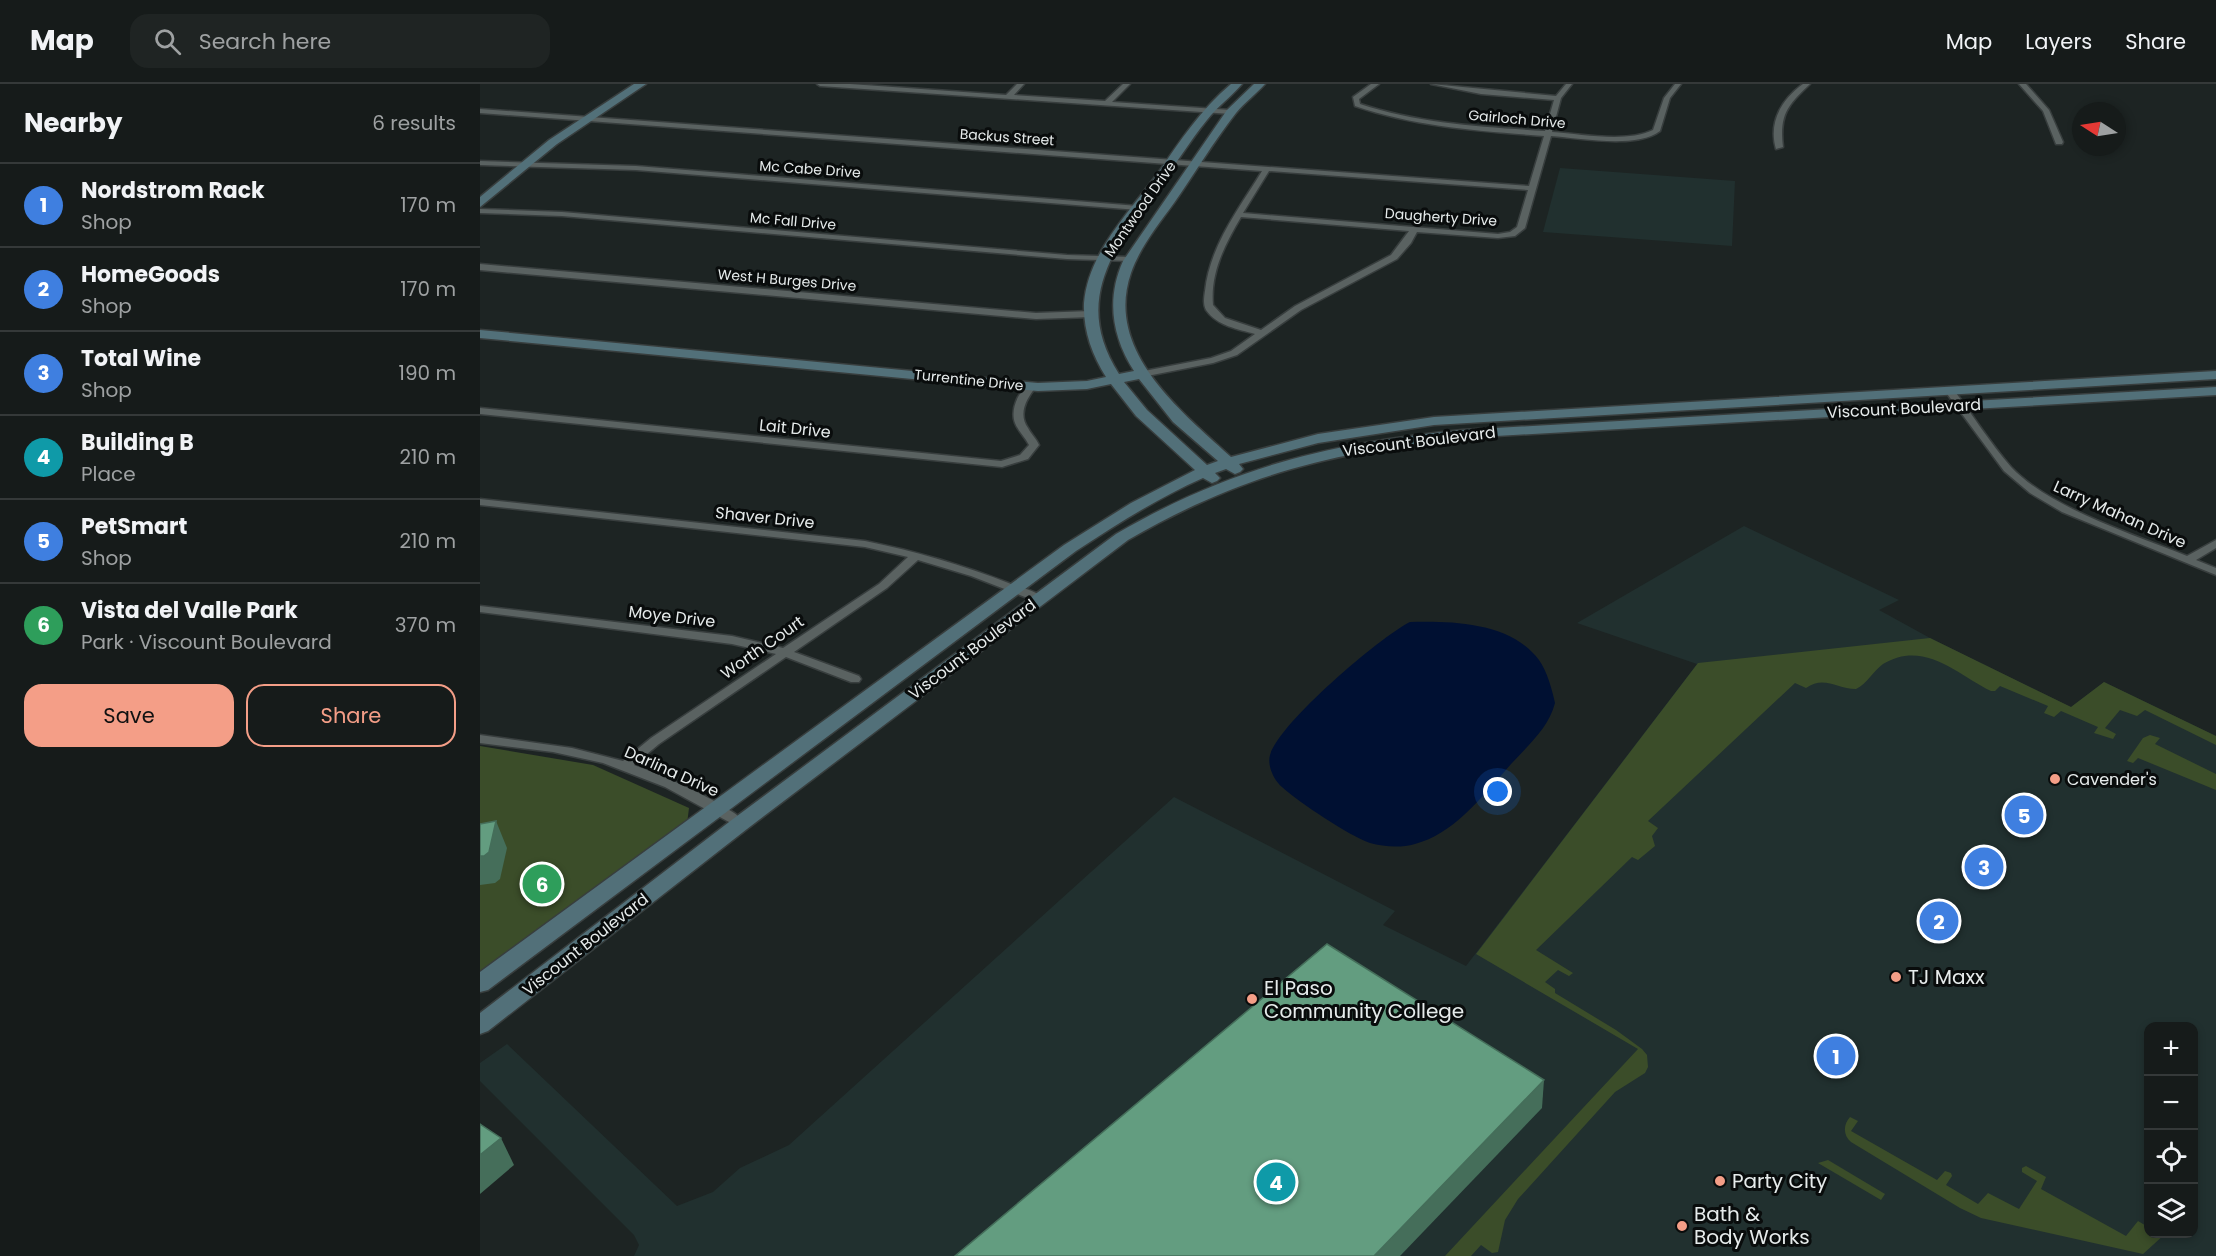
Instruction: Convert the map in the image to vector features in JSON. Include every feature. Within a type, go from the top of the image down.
[{"type":"main road","points":[[480,203],[560,137],[641,84]]},
{"type":"main road","name":"Montwood Drive","points":[[1220,486],[1170,441],[1113,381],[1100,354],[1091,314],[1094,285],[1105,258],[1138,208],[1209,111],[1223,94],[1237,84]]},
{"type":"main road","name":"Montwood Drive","points":[[1243,476],[1172,412],[1142,374],[1127,345],[1119,301],[1122,280],[1130,259],[1231,112],[1260,84]]},
{"type":"main road","name":"Turrentine Drive","points":[[480,334],[1030,387],[1065,387],[1113,381],[1142,374]]},
{"type":"main road","name":"Viscount Boulevard","points":[[480,1025],[740,824],[1039,598],[1140,525],[1179,504],[1243,476],[1351,448],[1481,425],[1721,405],[2216,375]]},
{"type":"main road","name":"Viscount Boulevard","points":[[480,984],[1106,524],[1173,486],[1229,462],[1346,433],[1402,424],[1481,425],[1730,418],[2216,391]]},
{"type":"main road","points":[[1721,405],[1730,418]]},
{"type":"street","points":[[820,84],[1231,112]]},
{"type":"street","points":[[911,90],[918,84]]},
{"type":"street","points":[[1008,97],[1022,84]]},
{"type":"street","points":[[1107,103],[1127,84]]},
{"type":"street","name":"Gairloch Drive","points":[[1376,84],[1355,98],[1358,105],[1371,112],[1437,124],[1623,139],[1646,136],[1657,129],[1667,98],[1678,84]]},
{"type":"street","points":[[1434,84],[1481,92],[1558,98]]},
{"type":"street","name":"Daugherty Drive","points":[[1240,215],[1498,236],[1512,234],[1521,228],[1558,98],[1569,84]]},
{"type":"street","points":[[1779,147],[1777,124],[1782,108],[1788,98],[1807,84]]},
{"type":"street","points":[[2022,84],[2046,110],[2059,142]]},
{"type":"street","name":"Backus Street","points":[[480,111],[1531,188]]},
{"type":"street","name":"Mc Cabe Drive","points":[[480,163],[636,168],[1138,208]]},
{"type":"street","points":[[1263,333],[1220,318],[1208,306],[1212,264],[1268,169]]},
{"type":"street","name":"Mc Fall Drive","points":[[480,211],[562,214],[1067,257],[1130,259]]},
{"type":"street","name":"Turrentine Drive","points":[[1142,374],[1226,356],[1244,347],[1298,308],[1394,257],[1414,230]]},
{"type":"street","name":"West H Burges Drive","points":[[480,267],[1036,316],[1091,314]]},
{"type":"street","name":"Lait Drive","points":[[480,411],[1002,464],[1024,457],[1034,445],[1021,426],[1018,416],[1022,399],[1030,387]]},
{"type":"street","name":"Larry Mahan Drive","points":[[1950,391],[2008,469],[2034,491],[2066,510],[2216,572]]},
{"type":"street","name":"Shaver Drive","points":[[480,502],[865,544],[917,555],[1039,598]]},
{"type":"street","points":[[2188,560],[2216,543]]},
{"type":"street","name":"Worth Court","points":[[625,766],[655,741],[883,586],[917,555]]},
{"type":"street","name":"Moye Drive","points":[[480,609],[732,640],[784,652],[855,679]]},
{"type":"street","name":"Darlina Drive","points":[[480,739],[544,747],[625,766],[717,809],[740,824]]},
{"type":"shaded area","points":[[1560,168],[1735,181],[1732,246],[1543,232]]},
{"type":"shaded area","points":[[1744,526],[1899,600],[1879,610],[1930,638],[2071,707],[2104,682],[2216,736],[2216,1256],[634,1256],[639,1245],[634,1235],[480,1081],[480,1063],[507,1044],[677,1206],[713,1192],[740,1168],[789,1145],[1174,797],[1395,911],[1383,925],[1466,966],[1697,664],[1577,623]]},
{"type":"green space","points":[[1930,638],[2071,707],[2104,682],[2216,736],[2216,745],[2145,710],[2137,716],[2120,710],[2105,728],[2116,734],[2113,739],[2094,733],[2098,727],[2061,711],[2054,717],[2044,713],[2048,706],[2000,686],[1995,691],[1991,691],[1940,662],[1913,655],[1898,657],[1883,664],[1856,689],[1825,683],[1813,684],[1806,688],[1795,683],[1648,821],[1658,828],[1652,836],[1655,846],[1638,860],[1632,857],[1536,950],[1573,973],[1569,976],[1558,970],[1545,982],[1555,989],[1555,993],[1616,1030],[1642,1049],[1647,1055],[1648,1067],[1645,1073],[1615,1092],[1518,1199],[1505,1220],[1498,1252],[1492,1253],[1481,1245],[1471,1256],[1445,1256],[1638,1049],[1476,954],[1698,663]]},
{"type":"green space","points":[[2150,735],[2160,738],[2155,744],[2216,774],[2216,790],[2138,758],[2133,763],[2127,761],[2143,738]]},
{"type":"green space","points":[[480,746],[593,765],[689,808],[687,824],[480,975]]},
{"type":"green space","points":[[1850,1117],[1858,1121],[1851,1131],[1937,1180],[1945,1171],[1951,1173],[1952,1176],[1946,1185],[1978,1204],[1988,1193],[2019,1209],[2037,1181],[2022,1172],[2022,1168],[2026,1166],[2046,1177],[2041,1189],[2126,1236],[2138,1221],[2144,1225],[2144,1238],[2161,1238],[2143,1254],[1981,1218],[1960,1208],[1851,1142],[1846,1136],[1846,1123]]},
{"type":"green space","points":[[1828,1160],[1885,1194],[1881,1200],[1818,1163]]},
{"type":"water","points":[[1410,622],[1444,622],[1480,626],[1513,638],[1527,647],[1542,664],[1555,703],[1541,731],[1476,804],[1454,824],[1429,839],[1415,844],[1387,846],[1361,839],[1300,801],[1276,781],[1269,759],[1277,741],[1310,703],[1355,662]]},
{"type":"building","points":[[496,821],[489,852],[480,856],[480,824]]},
{"type":"building","points":[[1327,944],[1544,1080],[1374,1256],[955,1256]]},
{"type":"building","points":[[480,1124],[501,1138],[480,1155]]},
{"type":"place","name":"Cavender's","points":[[2055,779]]},
{"type":"place","name":"PetSmart","points":[[2024,815]]},
{"type":"place","name":"Total Wine","points":[[1984,867]]},
{"type":"place","name":"Vista del Valle Park","points":[[542,884]]},
{"type":"place","name":"HomeGoods","points":[[1939,921]]},
{"type":"place","name":"TJ Maxx","points":[[1896,977]]},
{"type":"place","name":"El Paso Community College","points":[[1252,999]]},
{"type":"place","name":"Nordstrom Rack","points":[[1836,1056]]},
{"type":"place","name":"Party City","points":[[1720,1181]]},
{"type":"place","name":"Building B","points":[[1276,1182]]},
{"type":"place","name":"Bath & Body Works","points":[[1682,1226]]}]
